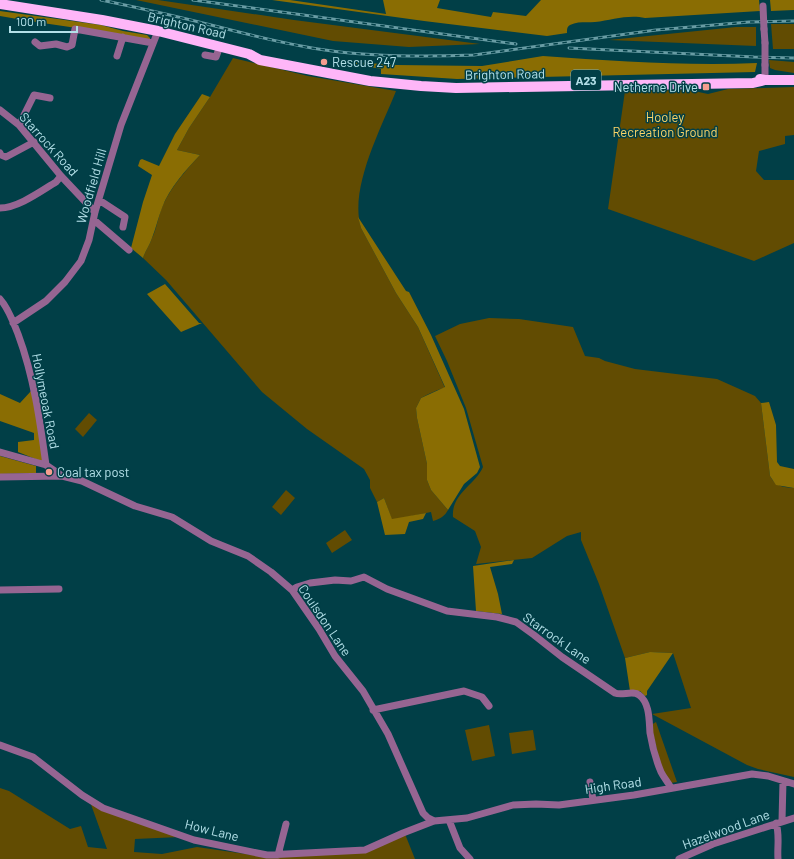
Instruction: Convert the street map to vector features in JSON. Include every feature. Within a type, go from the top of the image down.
[{"type":"highway","name":"Brighton Road","points":[[0,4],[102,20],[158,31],[249,54],[262,53],[371,76],[456,82],[746,77],[765,80],[794,80]]},
{"type":"street","points":[[763,3],[765,80]]},
{"type":"street","points":[[36,42],[40,46],[56,44],[66,47],[74,47],[75,29],[153,43]]},
{"type":"street","name":"Woodfield Hill","points":[[14,323],[46,301],[65,282],[81,261],[121,125],[158,31]]},
{"type":"street","points":[[117,56],[123,37]]},
{"type":"street","points":[[205,55],[216,57],[220,46]]},
{"type":"street","points":[[20,125],[34,95],[50,98]]},
{"type":"street","name":"Starrock Road","points":[[0,110],[20,125],[61,176],[95,212]]},
{"type":"street","points":[[0,155],[6,157],[34,142]]},
{"type":"street","points":[[0,208],[15,206],[56,182],[61,176]]},
{"type":"street","points":[[99,200],[125,217],[123,227]]},
{"type":"street","points":[[94,220],[129,250]]},
{"type":"street","name":"Hollymeoak Road","points":[[0,299],[14,323],[29,368],[38,410],[46,465]]},
{"type":"street","name":"Coulsdon Lane","points":[[0,452],[46,465],[62,476]]},
{"type":"street","name":"Coulsdon Lane","points":[[0,477],[62,476],[82,481],[135,506],[172,517],[211,541],[242,553],[255,560],[287,585],[319,629],[334,656],[360,687],[388,734],[423,813],[434,821]]},
{"type":"street","name":"Starrock Lane","points":[[292,590],[310,583],[336,580],[351,581],[364,578],[387,589],[447,611],[496,617],[516,622],[562,657],[615,693],[636,693],[640,695],[646,705],[650,734],[661,772],[671,788]]},
{"type":"street","points":[[0,590],[59,589]]},
{"type":"street","points":[[373,710],[464,691],[482,698],[489,706]]},
{"type":"street","name":"How Lane","points":[[0,745],[33,757],[82,795],[103,808],[194,840],[267,855],[365,850],[434,821]]},
{"type":"street","name":"High Road","points":[[434,821],[467,818],[513,805],[559,805],[634,796],[752,774],[759,774],[794,784]]},
{"type":"street","name":"Hazelwood Lane","points":[[779,822],[783,781]]},
{"type":"street","points":[[590,782],[593,800]]},
{"type":"street","name":"Hazelwood Lane","points":[[679,859],[708,846],[794,818]]},
{"type":"street","points":[[449,820],[460,848],[470,859]]},
{"type":"street","points":[[778,859],[779,822]]},
{"type":"street","points":[[278,855],[286,824]]},
{"type":"green space","points":[[136,0],[158,0],[294,20],[480,44],[409,47],[333,41]]},
{"type":"green space","points":[[771,24],[794,24],[794,49],[773,49]]},
{"type":"green space","points":[[736,27],[756,27],[756,46],[609,40]]},
{"type":"green space","points":[[233,58],[308,76],[396,91],[368,159],[359,195],[358,212],[361,228],[396,293],[418,327],[445,388],[437,390],[421,398],[416,408],[427,464],[427,480],[431,490],[448,510],[444,516],[438,519],[433,521],[431,512],[392,520],[384,498],[377,502],[370,488],[370,480],[364,469],[307,429],[262,392],[166,280],[143,258],[154,234],[161,209],[166,198],[179,179],[200,155],[177,150]]},
{"type":"green space","points":[[769,60],[794,62],[794,73],[770,68]]},
{"type":"green space","name":"Hooley Recreation Ground","points":[[794,87],[794,135],[785,136],[785,144],[759,151],[756,171],[764,180],[794,180],[794,243],[754,261],[608,209],[625,91],[689,90],[708,94],[728,89]]},
{"type":"green space","points":[[489,318],[519,319],[573,327],[585,356],[599,358],[635,369],[717,379],[755,396],[761,403],[770,476],[772,480],[783,487],[794,488],[794,777],[747,765],[652,714],[691,708],[673,653],[650,652],[625,658],[599,584],[581,540],[581,532],[567,536],[532,558],[476,564],[481,547],[475,531],[453,517],[453,509],[464,490],[475,479],[483,467],[466,408],[435,336],[460,324]]},
{"type":"green space","points":[[89,413],[97,420],[83,437],[75,429]]},
{"type":"green space","points":[[286,490],[295,498],[281,515],[272,507]]},
{"type":"green space","points":[[345,530],[352,540],[332,553],[326,543]]},
{"type":"green space","points":[[656,722],[677,782],[671,783],[662,771],[651,725]]},
{"type":"green space","points":[[489,725],[495,756],[472,761],[465,730]]},
{"type":"green space","points":[[533,730],[536,750],[512,754],[509,733]]},
{"type":"green space","points":[[0,788],[9,791],[70,829],[81,826],[88,847],[107,849],[89,799],[180,837],[135,839],[134,852],[162,854],[197,847],[266,857],[365,851],[405,834],[415,859],[0,859]]},
{"type":"shaded area","points":[[272,0],[290,0],[386,14],[383,0],[440,0],[437,8],[491,17],[493,12],[526,16],[541,0],[759,0],[760,11],[645,18],[627,17],[595,22],[576,23],[568,27],[567,33],[547,36]]},
{"type":"shaded area","points":[[770,0],[794,0],[794,10],[771,11]]},
{"type":"shaded area","points":[[0,11],[101,25],[147,35],[150,40],[0,16]]},
{"type":"shaded area","points":[[543,56],[677,63],[757,63],[755,72],[457,79],[381,74],[381,69],[339,61],[396,65],[482,66]]},
{"type":"shaded area","points":[[202,94],[210,97],[189,128],[177,150],[200,155],[178,180],[169,193],[143,258],[131,248],[152,175],[138,166],[140,160],[142,159],[159,166],[175,134]]},
{"type":"shaded area","points":[[358,217],[406,291],[409,292],[431,335],[464,409],[480,467],[477,473],[464,484],[448,510],[431,490],[427,480],[427,464],[416,408],[421,398],[445,387],[418,327],[396,293],[361,228]]},
{"type":"shaded area","points":[[165,284],[199,323],[202,323],[181,332],[147,294]]},
{"type":"shaded area","points":[[31,391],[36,411],[43,462],[18,452],[18,442],[34,440],[34,433],[0,421],[0,394],[20,403]]},
{"type":"shaded area","points":[[769,402],[776,425],[777,462],[780,466],[794,469],[794,488],[776,485],[770,476],[761,403]]},
{"type":"shaded area","points":[[0,456],[36,466],[36,473],[0,474]]},
{"type":"shaded area","points":[[384,498],[392,519],[426,513],[423,519],[409,522],[405,534],[385,535],[377,502]]},
{"type":"shaded area","points":[[514,560],[512,564],[490,567],[502,614],[476,611],[473,566]]},
{"type":"shaded area","points":[[650,652],[673,653],[645,696],[640,691],[630,691],[625,658]]},
{"type":"railway","points":[[101,0],[175,16],[298,46],[362,54],[399,56],[474,55],[656,30],[749,22],[794,21]]},
{"type":"railway","points":[[193,0],[516,44]]},
{"type":"railway","points":[[569,48],[794,58]]},
{"type":"place","name":"Rescue 247","points":[[324,62]]},
{"type":"place","name":"Netherne Drive","points":[[706,87]]},
{"type":"place","name":"Coal tax post","points":[[49,472]]}]
